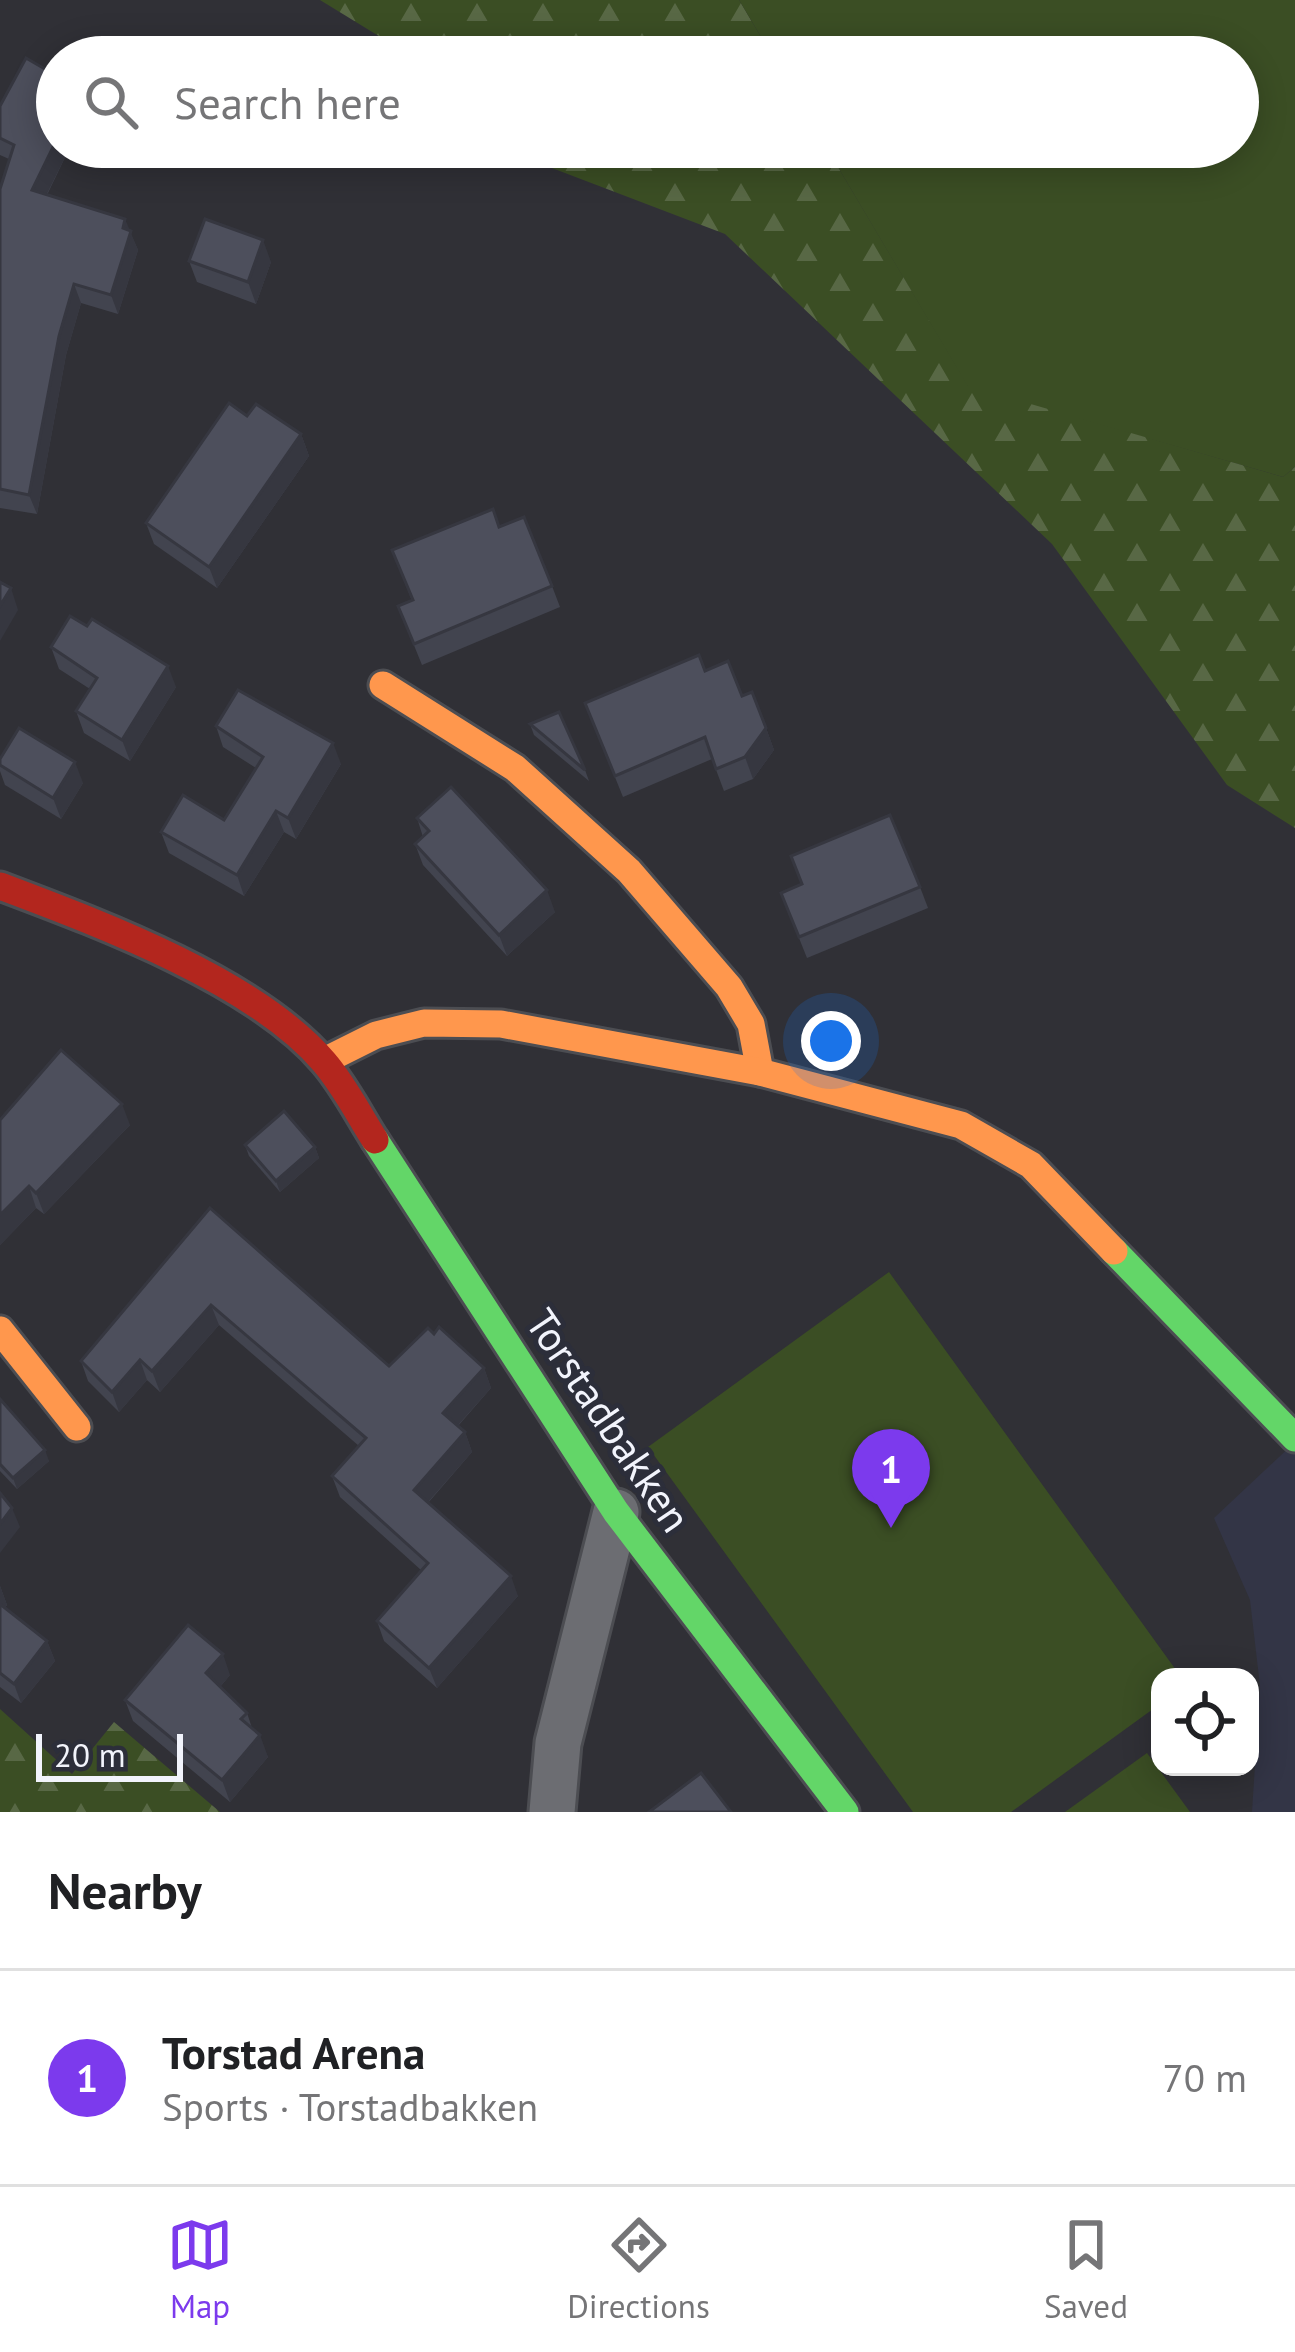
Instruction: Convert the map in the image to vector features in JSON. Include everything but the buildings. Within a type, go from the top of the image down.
[{"type":"street","points":[[382,685],[416,714],[486,747],[586,830],[709,961],[750,1020],[760,1072]]},
{"type":"street","name":"Torstadbakken","points":[[0,886],[201,971],[276,1017],[324,1061],[616,1513],[844,1812]]},
{"type":"street","points":[[324,1061],[376,1035],[424,1023],[501,1024],[760,1072],[961,1125],[1031,1165],[1295,1438]]},
{"type":"street","points":[[0,1330],[77,1427]]},
{"type":"street","points":[[552,1812],[558,1743],[616,1513]]},
{"type":"shaded area","points":[[1295,1442],[1295,1812],[1252,1812],[1254,1776],[1259,1776],[1259,1668],[1250,1600],[1214,1518]]},
{"type":"green space","points":[[320,0],[739,0],[760,36],[379,36]]},
{"type":"green space","points":[[739,0],[1295,0],[1295,467],[1283,477],[968,387],[838,168],[1259,168],[1259,36],[760,36]]},
{"type":"green space","points":[[552,168],[838,168],[968,386],[1283,477],[1295,467],[1295,828],[1227,785],[1052,544],[725,234]]},
{"type":"green space","points":[[889,1272],[1175,1668],[1151,1668],[1151,1711],[1011,1812],[913,1812],[648,1447]]},
{"type":"green space","points":[[0,1709],[72,1774],[114,1722],[220,1812],[0,1812]]},
{"type":"green space","points":[[1147,1753],[1151,1776],[1164,1776],[1190,1812],[1065,1812]]},
{"type":"traffic: fast","points":[[375,1140],[616,1512],[845,1812]]},
{"type":"traffic: fast","points":[[1114,1251],[1295,1438]]},
{"type":"traffic: slow","points":[[383,685],[515,768],[629,871],[729,987],[751,1024],[760,1072]]},
{"type":"traffic: slow","points":[[324,1061],[376,1035],[424,1023],[501,1024],[760,1072],[961,1125],[1031,1165],[1114,1251]]},
{"type":"traffic: slow","points":[[0,1330],[77,1427]]},
{"type":"traffic: jam","points":[[0,886],[173,957],[258,1006],[324,1062],[375,1140]]},
{"type":"place","name":"Torstad Arena","points":[[891,1528]]}]
